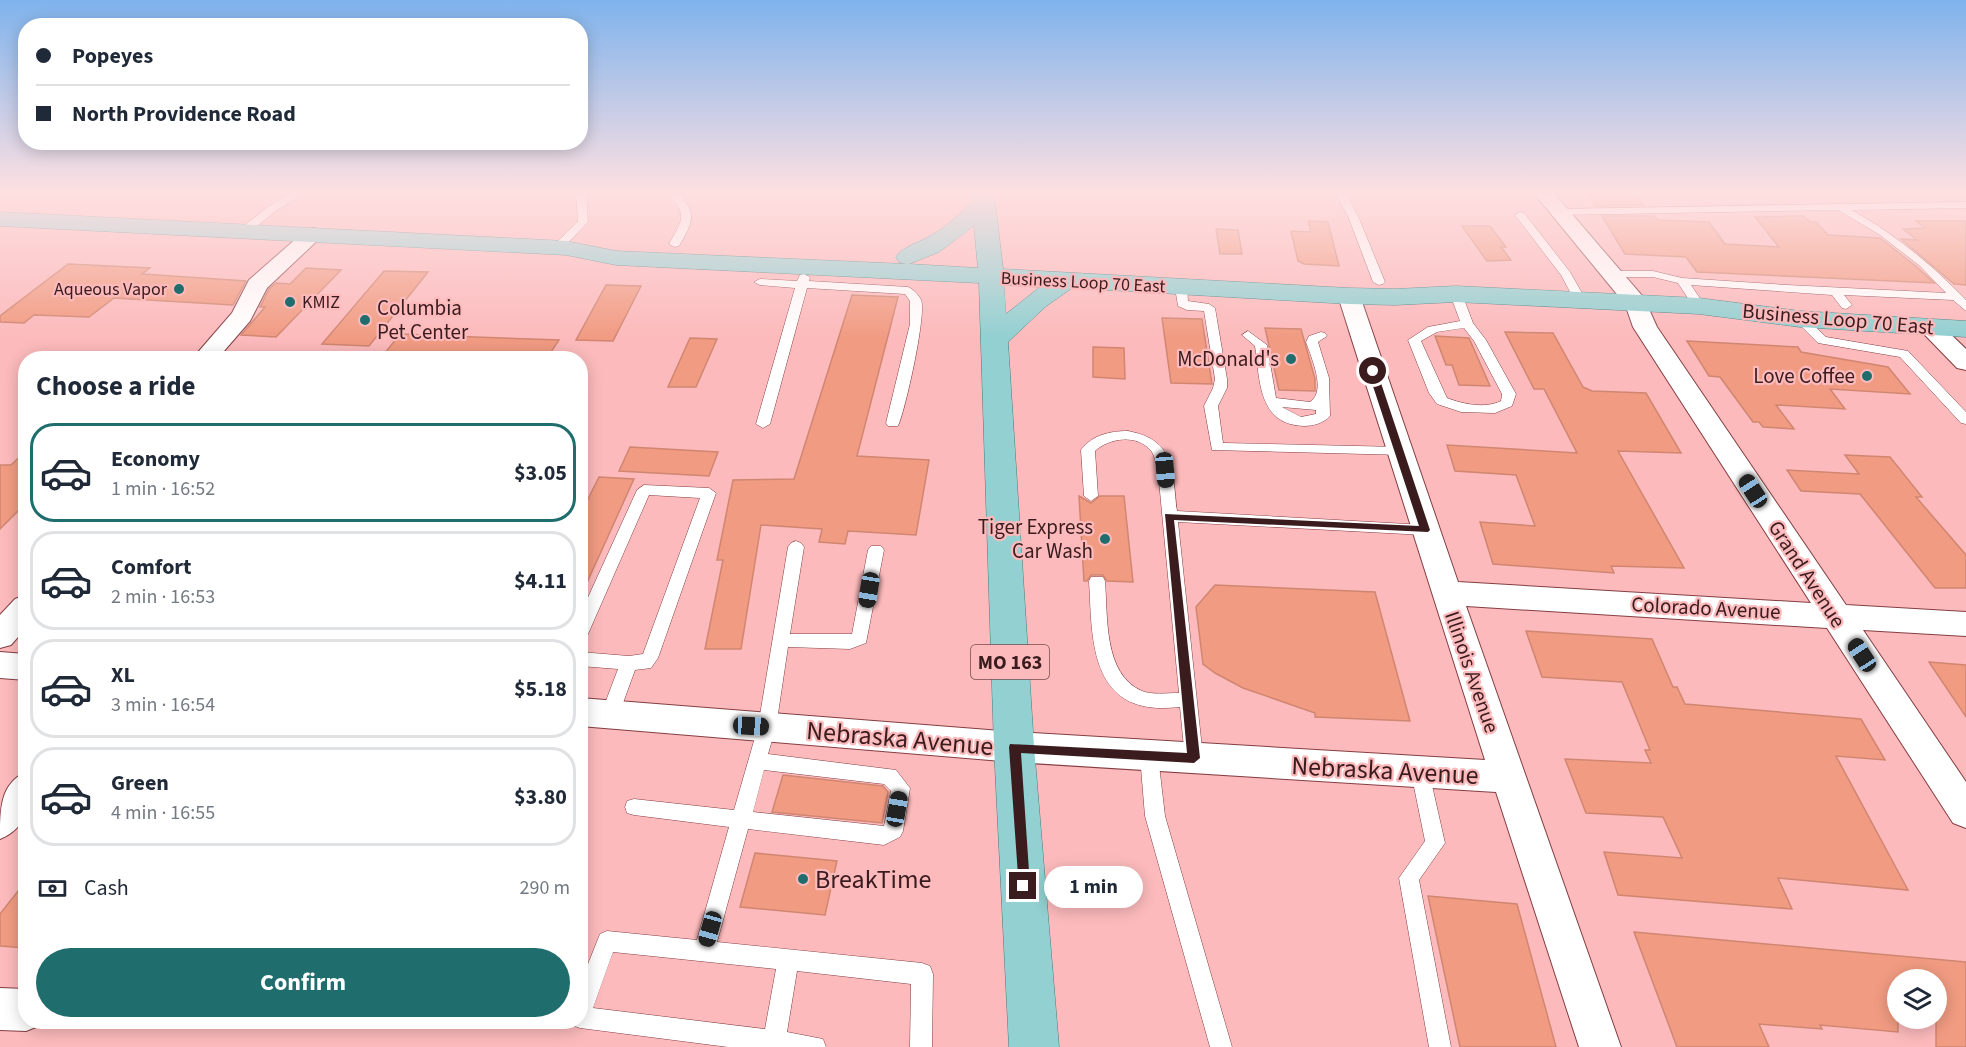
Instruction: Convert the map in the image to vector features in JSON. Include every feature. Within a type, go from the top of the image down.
[{"type":"main road","name":"Business Loop 70 East","points":[[435,241],[562,248],[616,258],[860,279],[990,270],[1379,282],[1456,294]]},
{"type":"main road","points":[[908,257],[943,241]]},
{"type":"main road","name":"MO 163","points":[[987,241],[1014,747],[1034,1047]]},
{"type":"main road","name":"Business Loop 70 East","points":[[562,248],[625,243],[675,244],[908,257],[1066,281],[1348,296],[1395,297],[1456,294],[1704,306],[1795,304],[1841,298],[1963,305]]},
{"type":"main road","points":[[994,340],[1036,301],[1066,281]]},
{"type":"main road","name":"Business Loop 70 East","points":[[1795,304],[1930,327],[1966,329]]},
{"type":"street","points":[[211,351],[242,316],[257,285],[305,241]]},
{"type":"street","name":"Grand Avenue","points":[[1583,241],[1636,303],[1645,327],[1966,812]]},
{"type":"street","name":"Illinois Avenue","points":[[1348,296],[1600,1047]]},
{"type":"street","points":[[1930,327],[1966,363]]},
{"type":"street","name":"Colorado Avenue","points":[[1446,593],[1966,624]]},
{"type":"street","points":[[0,636],[18,616]]},
{"type":"street","points":[[0,665],[18,666]]},
{"type":"street","name":"Nebraska Avenue","points":[[595,713],[1014,747],[1508,777]]},
{"type":"street","points":[[0,822],[18,798]]},
{"type":"street","points":[[0,1009],[18,1010]]},
{"type":"lane","points":[[562,248],[568,241]]},
{"type":"lane","points":[[1363,241],[1379,282]]},
{"type":"lane","points":[[1540,241],[1566,274],[1580,300]]},
{"type":"lane","points":[[1894,241],[1924,264],[1963,305]]},
{"type":"lane","points":[[1611,274],[1653,274],[1795,304],[1822,340],[1904,354],[1966,420]]},
{"type":"lane","points":[[760,282],[805,275],[763,424]]},
{"type":"lane","points":[[860,279],[908,291],[916,301],[916,324],[893,423]]},
{"type":"lane","points":[[1682,281],[1704,306]]},
{"type":"lane","points":[[1181,287],[1182,303],[1209,308],[1221,379],[1220,388],[1211,406],[1217,447],[1399,452]]},
{"type":"lane","points":[[1456,294],[1467,324],[1480,340],[1509,394],[1507,403],[1495,409],[1461,408],[1442,401],[1436,393],[1414,340],[1425,331],[1437,327],[1467,324]]},
{"type":"lane","points":[[1248,335],[1261,345],[1270,401],[1275,410],[1286,418],[1307,422],[1315,421],[1323,416],[1323,384],[1312,342],[1313,339],[1321,336]]},
{"type":"lane","points":[[1091,496],[1088,450],[1096,441],[1115,436],[1139,438],[1153,445],[1161,454],[1194,758]]},
{"type":"lane","points":[[588,616],[644,490],[709,493],[650,658],[645,663],[588,660]]},
{"type":"lane","points":[[1169,516],[1425,530]]},
{"type":"lane","points":[[704,951],[767,727],[796,546]]},
{"type":"lane","points":[[781,640],[850,642],[860,638],[876,550]]},
{"type":"lane","points":[[1097,581],[1104,656],[1118,683],[1138,698],[1188,700]]},
{"type":"lane","points":[[595,713],[628,663]]},
{"type":"lane","points":[[1149,756],[1155,816],[1221,1047]]},
{"type":"lane","points":[[634,807],[740,820],[842,828],[884,836],[893,831],[901,788],[889,776],[854,777],[810,772],[757,761]]},
{"type":"lane","points":[[1420,772],[1435,843],[1409,878],[1440,1047]]},
{"type":"lane","points":[[588,994],[607,941],[922,974],[921,1047]]},
{"type":"lane","points":[[774,1044],[788,960]]},
{"type":"lane","points":[[588,1017],[774,1044],[815,1047]]},
{"type":"building","points":[[1218,241],[1240,241],[1242,254],[1220,254]]},
{"type":"building","points":[[1293,241],[1333,241],[1339,266],[1304,264],[1298,261]]},
{"type":"building","points":[[1473,241],[1501,241],[1506,247],[1501,247],[1511,260],[1487,261]]},
{"type":"building","points":[[1617,241],[1723,241],[1725,244],[1779,247],[1774,241],[1884,241],[1934,283],[1697,272],[1686,257],[1625,254]]},
{"type":"building","points":[[1903,241],[1966,241],[1966,285],[1954,284]]},
{"type":"building","points":[[68,264],[150,268],[142,274],[246,281],[233,305],[114,298],[89,317],[34,315],[24,323],[0,322],[0,316]]},
{"type":"building","name":"KMIZ","points":[[306,268],[341,270],[276,337],[241,335],[265,307],[260,307],[269,289],[276,283],[290,284]]},
{"type":"building","name":"Columbia Pet Center","points":[[384,271],[428,272],[369,346],[322,344]]},
{"type":"building","points":[[606,285],[641,286],[613,341],[576,340]]},
{"type":"building","points":[[852,295],[898,297],[857,456],[929,460],[916,535],[848,531],[845,544],[819,542],[822,529],[761,525],[741,649],[705,649],[723,560],[717,560],[733,480],[794,479]]},
{"type":"building","points":[[1162,318],[1202,319],[1212,384],[1171,383]]},
{"type":"building","name":"McDonald's","points":[[1265,328],[1301,329],[1315,379],[1315,391],[1279,390]]},
{"type":"building","points":[[1505,332],[1553,333],[1583,387],[1592,391],[1646,393],[1681,453],[1618,451],[1684,568],[1611,566],[1614,573],[1493,564],[1480,522],[1535,526],[1516,475],[1455,471],[1447,445],[1577,453],[1544,389],[1534,389]]},
{"type":"building","points":[[400,334],[559,340],[552,351],[387,351]]},
{"type":"building","points":[[1435,336],[1469,338],[1490,386],[1459,385],[1452,365],[1446,365]]},
{"type":"building","points":[[690,338],[717,339],[696,387],[668,387]]},
{"type":"building","points":[[1687,341],[1798,347],[1801,352],[1888,367],[1910,394],[1830,389],[1845,409],[1776,405],[1794,429],[1763,427],[1759,422],[1753,422],[1720,377],[1709,376]]},
{"type":"building","points":[[1093,347],[1124,348],[1125,379],[1093,377]]},
{"type":"building","points":[[630,447],[718,452],[709,476],[619,471]]},
{"type":"building","points":[[1845,455],[1890,457],[1922,497],[1916,497],[1966,555],[1966,588],[1935,588],[1860,494],[1801,491],[1787,470],[1859,474]]},
{"type":"building","points":[[18,458],[18,511],[0,529],[0,465],[11,465]]},
{"type":"building","points":[[599,477],[634,479],[588,580],[588,499]]},
{"type":"building","name":"Tiger Express Car Wash","points":[[1079,496],[1091,503],[1100,496],[1124,496],[1133,582],[1107,581],[1103,575],[1091,575],[1087,581],[1084,581]]},
{"type":"building","points":[[1215,585],[1375,592],[1410,721],[1315,717],[1315,713],[1243,688],[1215,673],[1203,664],[1196,607]]},
{"type":"building","points":[[1526,631],[1652,639],[1673,687],[1677,687],[1685,704],[1861,719],[1885,760],[1836,756],[1908,890],[1778,878],[1792,909],[1618,895],[1604,852],[1682,858],[1663,817],[1586,813],[1565,759],[1651,763],[1645,750],[1650,750],[1622,682],[1542,677]]},
{"type":"building","points":[[1929,662],[1966,665],[1966,717]]},
{"type":"building","points":[[783,775],[883,786],[888,792],[882,823],[772,812]]},
{"type":"building","points":[[755,853],[837,861],[825,915],[740,907]]},
{"type":"building","points":[[18,891],[18,947],[0,946],[0,914]]},
{"type":"building","points":[[1428,896],[1517,904],[1556,1047],[1460,1047]]},
{"type":"building","points":[[1634,932],[1966,962],[1966,1047],[1936,1047],[1936,1029],[1947,1029],[1947,969],[1887,969],[1887,1029],[1898,1029],[1898,1032],[1820,1025],[1822,1029],[1759,1024],[1769,1047],[1677,1047]]},
{"type":"place","name":"Aqueous Vapor","points":[[179,289]]},
{"type":"place","name":"KMIZ","points":[[290,302]]},
{"type":"place","name":"Columbia Pet Center","points":[[365,320]]},
{"type":"place","name":"McDonald's","points":[[1291,359]]},
{"type":"place","name":"Love Coffee","points":[[1867,376]]},
{"type":"place","name":"Tiger Express Car Wash","points":[[1105,539]]},
{"type":"place","name":"BreakTime","points":[[803,879]]},
{"type":"route","points":[[1023,886],[1014,747],[1194,758],[1169,516],[1425,530],[1373,371]]}]
